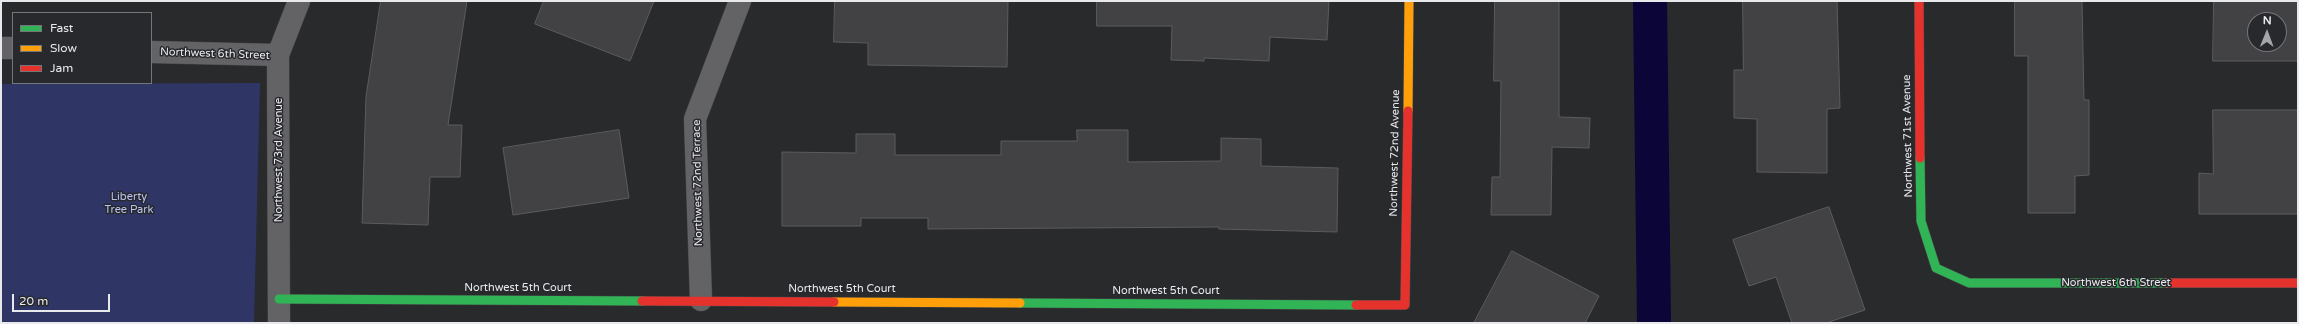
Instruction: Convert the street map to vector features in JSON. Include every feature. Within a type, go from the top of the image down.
[{"type":"street","name":"Northwest 73rd Avenue","points":[[279,323],[278,56],[298,1]]},
{"type":"street","name":"Northwest 72nd Terrace","points":[[701,300],[695,119],[740,1]]},
{"type":"street","name":"Northwest 72nd Avenue","points":[[1405,305],[1409,1]]},
{"type":"street","name":"Northwest 71st Avenue","points":[[1919,1],[1921,221],[1936,268]]},
{"type":"street","points":[[1,48],[12,48]]},
{"type":"street","name":"Northwest 6th Street","points":[[152,52],[278,56]]},
{"type":"street","name":"Northwest 6th Street","points":[[1936,268],[1969,283],[2298,283]]},
{"type":"street","name":"Northwest 5th Court","points":[[279,299],[701,300],[1405,305]]},
{"type":"green space","name":"Liberty Tree Park","points":[[260,83],[254,323],[1,323],[1,84]]},
{"type":"building","points":[[381,1],[467,1],[448,125],[462,125],[460,177],[430,177],[428,225],[362,223],[366,97]]},
{"type":"building","points":[[544,1],[654,1],[630,61],[535,24]]},
{"type":"building","points":[[835,1],[1008,1],[1007,67],[868,65],[868,43],[834,42]]},
{"type":"building","points":[[1097,1],[1329,1],[1327,40],[1270,37],[1269,61],[1204,58],[1204,61],[1171,60],[1172,26],[1097,26]]},
{"type":"building","points":[[1495,1],[1559,1],[1559,117],[1590,118],[1589,148],[1552,147],[1551,215],[1491,215],[1492,177],[1500,177],[1501,81],[1494,81]]},
{"type":"building","points":[[1743,1],[1837,1],[1840,108],[1827,109],[1827,173],[1757,172],[1757,119],[1734,118],[1734,70],[1743,70]]},
{"type":"building","points":[[2015,1],[2082,1],[2084,100],[2089,100],[2089,175],[2075,176],[2075,213],[2028,213],[2028,56],[2015,56]]},
{"type":"building","points":[[2214,1],[2298,1],[2298,61],[2213,61]]},
{"type":"building","points":[[2213,110],[2298,110],[2298,214],[2199,214],[2199,173],[2213,174]]},
{"type":"building","points":[[619,130],[629,198],[513,215],[503,148]]},
{"type":"building","points":[[1077,130],[1128,130],[1128,162],[1221,161],[1221,138],[1261,139],[1261,166],[1338,168],[1337,232],[1219,229],[1219,227],[928,229],[928,218],[861,218],[861,226],[782,226],[782,152],[856,153],[856,134],[895,134],[895,155],[1001,155],[1001,141],[1077,141]]},
{"type":"building","points":[[1829,207],[1865,310],[1826,323],[1792,323],[1776,277],[1749,286],[1733,240]]},
{"type":"building","points":[[1512,251],[1599,296],[1585,323],[1474,323]]},
{"type":"waterway","points":[[1650,1],[1654,323]]},
{"type":"traffic: fast","points":[[1920,158],[1921,221],[1936,268],[1969,283],[2166,283]]},
{"type":"traffic: fast","points":[[279,299],[642,301]]},
{"type":"traffic: fast","points":[[1020,303],[1356,305]]},
{"type":"traffic: slow","points":[[1408,111],[1409,1]]},
{"type":"traffic: slow","points":[[834,302],[1020,303]]},
{"type":"traffic: jam","points":[[1919,1],[1920,158]]},
{"type":"traffic: jam","points":[[1356,305],[1405,305],[1408,111]]},
{"type":"traffic: jam","points":[[2166,283],[2298,283]]},
{"type":"traffic: jam","points":[[642,301],[834,302]]}]
